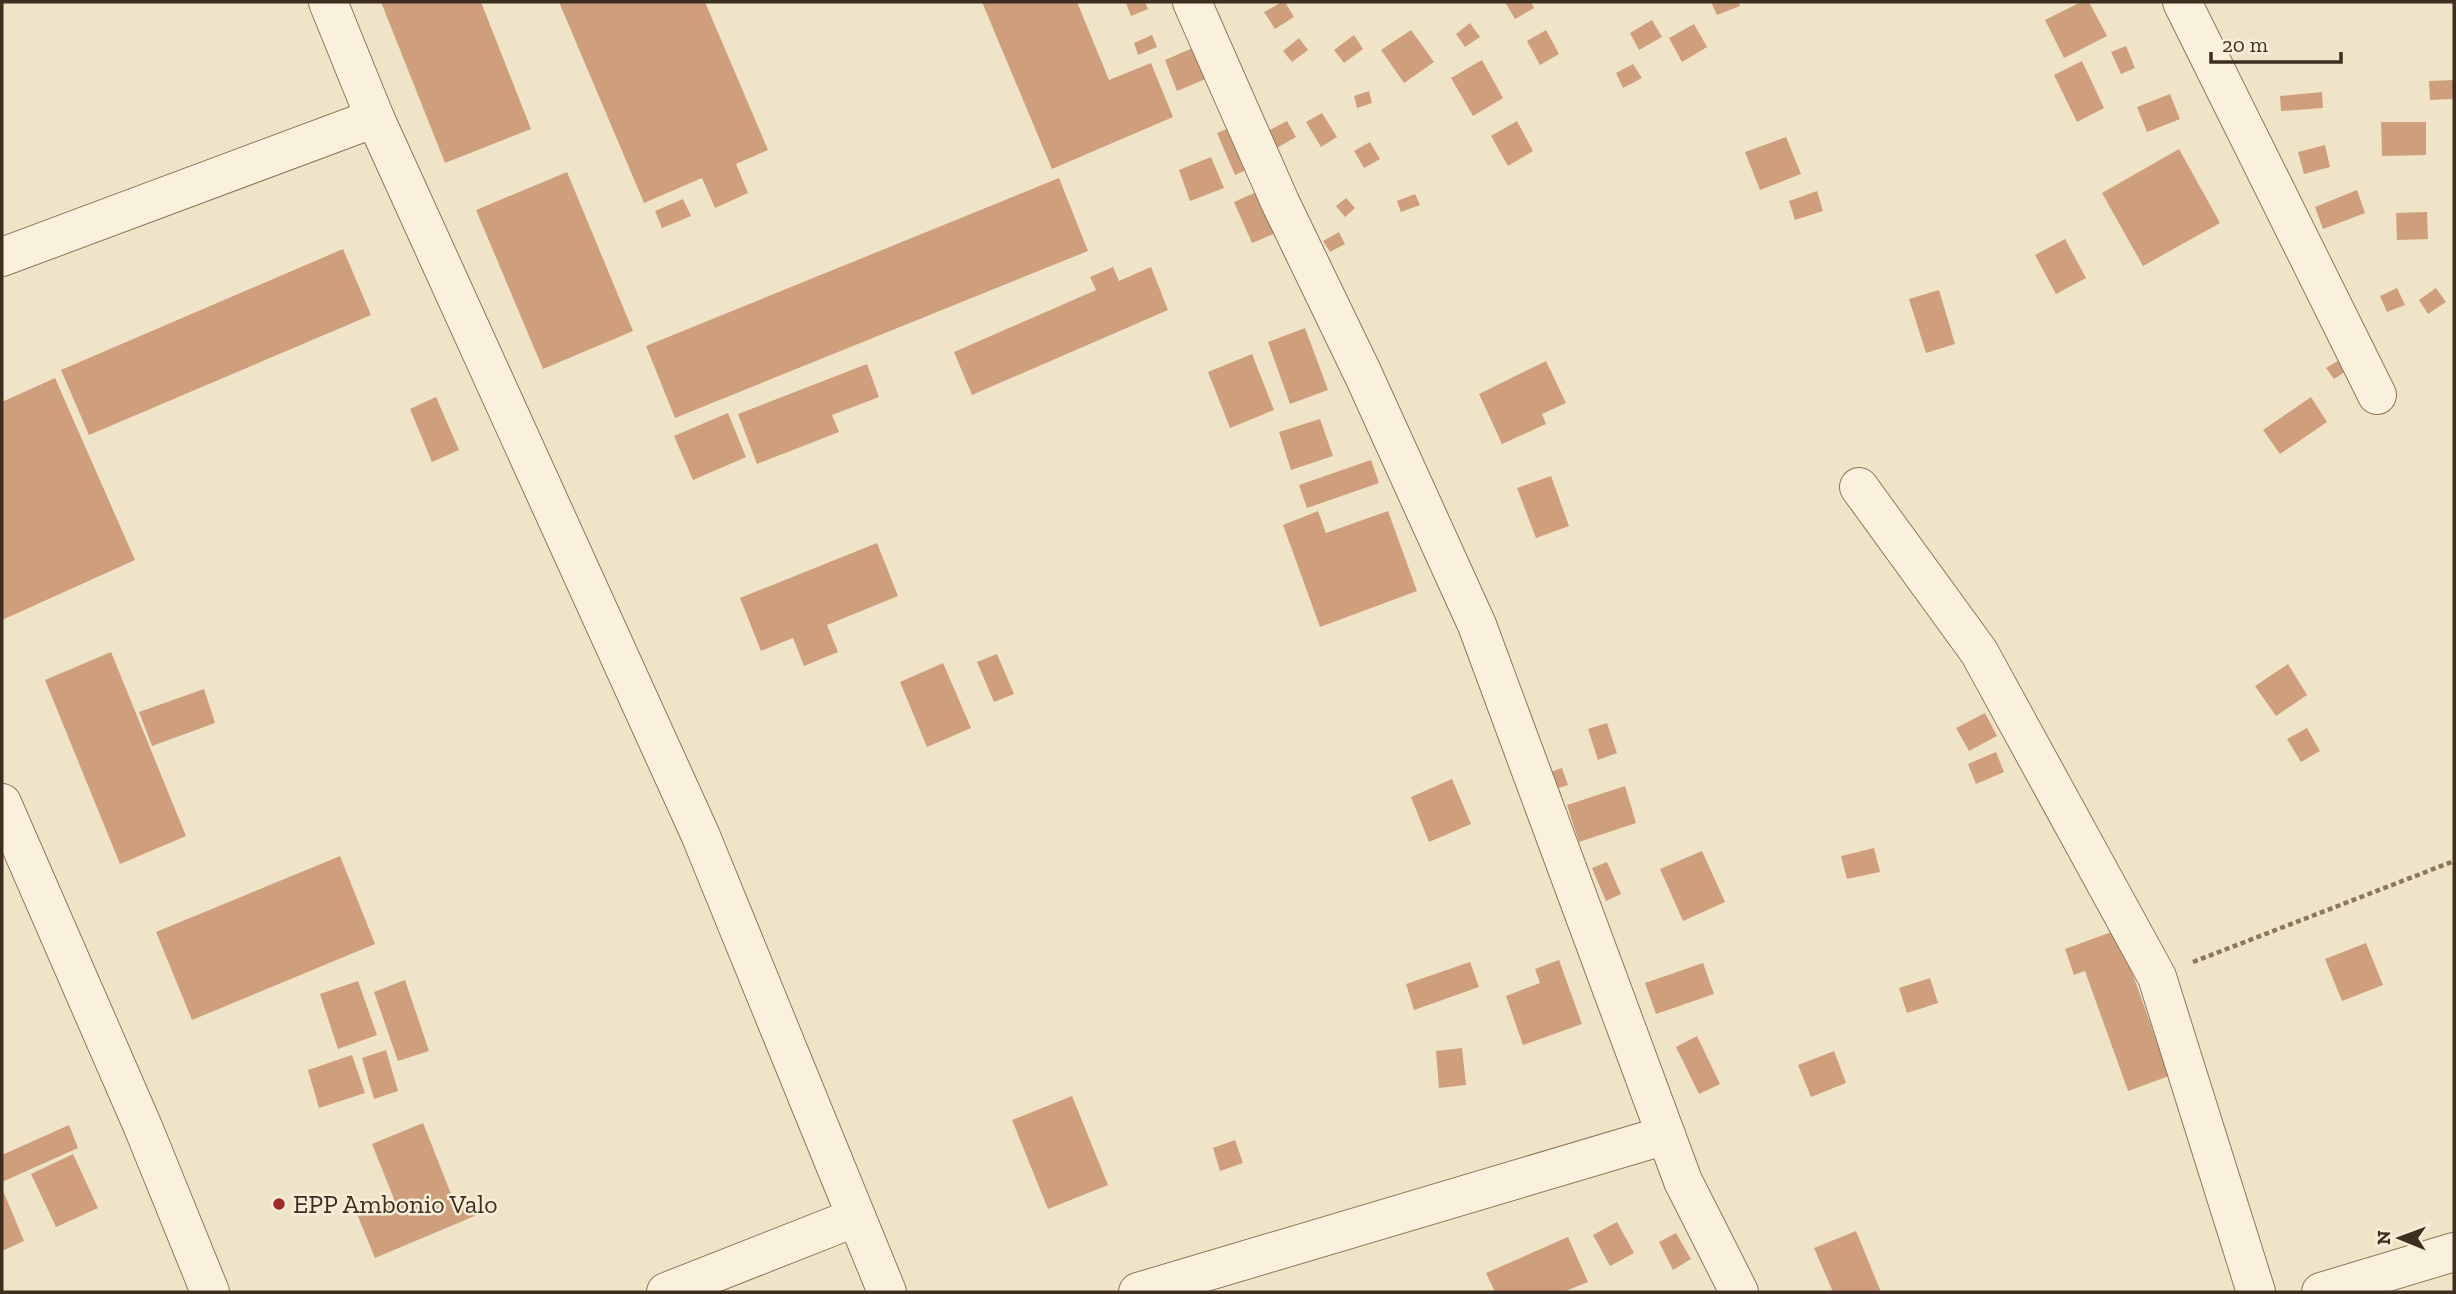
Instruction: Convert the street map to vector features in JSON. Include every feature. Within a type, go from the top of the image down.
[{"type":"street","points":[[328,2],[375,118],[694,822],[887,1292]]},
{"type":"street","points":[[1192,2],[1280,202],[1363,374],[1477,625],[1683,1181],[1739,1292]]},
{"type":"street","points":[[2182,2],[2377,395]]},
{"type":"street","points":[[2,257],[375,118]]},
{"type":"street","points":[[1859,487],[1979,652],[2157,977],[2256,1292]]},
{"type":"street","points":[[2,803],[143,1128],[210,1292]]},
{"type":"street","points":[[1138,1292],[1666,1135]]},
{"type":"street","points":[[666,1292],[855,1218]]},
{"type":"street","points":[[2321,1292],[2454,1252]]},
{"type":"path","points":[[2157,977],[2454,861]]},
{"type":"building","points":[[381,2],[481,2],[531,129],[445,163]]},
{"type":"building","points":[[559,2],[705,2],[768,150],[736,164],[748,193],[715,208],[702,178],[644,203]]},
{"type":"building","points":[[982,2],[1077,2],[1109,80],[1151,63],[1173,117],[1052,169]]},
{"type":"building","points":[[1145,2],[1148,9],[1131,16],[1126,3]]},
{"type":"building","points":[[1285,2],[1294,17],[1275,29],[1264,12]]},
{"type":"building","points":[[1505,2],[1531,2],[1534,8],[1515,19]]},
{"type":"building","points":[[1711,2],[1738,2],[1740,6],[1717,15]]},
{"type":"building","points":[[2081,2],[2089,2],[2107,36],[2064,58],[2045,20]]},
{"type":"building","points":[[1652,20],[1662,37],[1639,50],[1630,33]]},
{"type":"building","points":[[1470,23],[1480,37],[1465,47],[1456,34]]},
{"type":"building","points":[[1694,24],[1707,47],[1682,62],[1669,38]]},
{"type":"building","points":[[1411,30],[1434,62],[1404,83],[1381,50]]},
{"type":"building","points":[[1546,30],[1559,54],[1540,65],[1527,41]]},
{"type":"building","points":[[1152,35],[1157,47],[1138,55],[1134,43]]},
{"type":"building","points":[[1354,35],[1363,49],[1344,63],[1334,50]]},
{"type":"building","points":[[1299,38],[1308,50],[1292,62],[1283,51]]},
{"type":"building","points":[[2126,46],[2135,68],[2121,74],[2111,52]]},
{"type":"building","points":[[1195,47],[1208,78],[1177,91],[1165,60]]},
{"type":"building","points":[[1482,60],[1503,98],[1473,116],[1451,78]]},
{"type":"building","points":[[2082,61],[2104,108],[2077,122],[2054,75]]},
{"type":"building","points":[[1633,64],[1642,78],[1623,88],[1616,73]]},
{"type":"building","points":[[2454,80],[2454,99],[2430,100],[2429,81]]},
{"type":"building","points":[[1369,91],[1372,103],[1357,108],[1354,96]]},
{"type":"building","points":[[2322,92],[2323,108],[2281,111],[2280,96]]},
{"type":"building","points":[[2170,94],[2180,119],[2147,132],[2137,107]]},
{"type":"building","points":[[1322,113],[1337,137],[1321,147],[1306,122]]},
{"type":"building","points":[[1287,121],[1296,137],[1275,149],[1266,132]]},
{"type":"building","points":[[1517,121],[1533,151],[1508,166],[1491,136]]},
{"type":"building","points":[[2381,122],[2426,122],[2426,155],[2382,156]]},
{"type":"building","points":[[1231,127],[1249,169],[1235,175],[1217,133]]},
{"type":"building","points":[[1786,137],[1801,174],[1760,190],[1745,152]]},
{"type":"building","points":[[1370,142],[1380,159],[1364,168],[1354,151]]},
{"type":"building","points":[[2325,145],[2330,167],[2304,174],[2298,152]]},
{"type":"building","points":[[2179,149],[2220,223],[2143,266],[2102,193]]},
{"type":"building","points":[[1211,157],[1224,188],[1190,201],[1179,170]]},
{"type":"building","points":[[567,172],[633,331],[543,369],[476,210]]},
{"type":"building","points":[[1059,178],[1088,251],[675,418],[646,346]]},
{"type":"building","points":[[1263,189],[1281,231],[1252,243],[1234,202]]},
{"type":"building","points":[[2357,190],[2365,213],[2323,229],[2315,207]]},
{"type":"building","points":[[1817,191],[1823,211],[1795,220],[1789,201]]},
{"type":"building","points":[[1415,194],[1420,205],[1401,212],[1397,201]]},
{"type":"building","points":[[1346,198],[1355,208],[1345,217],[1336,206]]},
{"type":"building","points":[[683,199],[691,216],[662,228],[655,211]]},
{"type":"building","points":[[2427,212],[2428,239],[2397,240],[2396,213]]},
{"type":"building","points":[[1339,232],[1345,244],[1330,252],[1323,241]]},
{"type":"building","points":[[2065,239],[2086,278],[2056,294],[2035,255]]},
{"type":"building","points":[[343,249],[371,315],[89,435],[61,370]]},
{"type":"building","points":[[1113,267],[1119,281],[1151,267],[1168,310],[972,395],[954,352],[1096,290],[1090,277]]},
{"type":"building","points":[[2397,288],[2405,305],[2387,312],[2380,296]]},
{"type":"building","points":[[2436,288],[2446,302],[2428,314],[2419,300]]},
{"type":"building","points":[[1939,290],[1955,344],[1926,353],[1909,299]]},
{"type":"building","points":[[1305,328],[1328,390],[1290,404],[1268,342]]},
{"type":"building","points":[[1252,354],[1274,410],[1230,428],[1208,372]]},
{"type":"building","points":[[2344,357],[2351,368],[2334,379],[2326,368]]},
{"type":"building","points":[[1546,361],[1566,403],[1542,414],[1546,424],[1502,444],[1479,394]]},
{"type":"building","points":[[867,364],[879,397],[832,415],[839,432],[757,464],[738,414]]},
{"type":"building","points":[[55,378],[135,560],[2,620],[2,402]]},
{"type":"building","points":[[436,397],[459,450],[432,462],[410,409]]},
{"type":"building","points":[[2311,397],[2327,422],[2280,454],[2263,430]]},
{"type":"building","points":[[728,413],[746,457],[693,480],[674,436]]},
{"type":"building","points":[[1320,419],[1333,456],[1291,470],[1279,432]]},
{"type":"building","points":[[1371,460],[1379,483],[1307,508],[1299,485]]},
{"type":"building","points":[[1551,476],[1569,526],[1536,538],[1517,488]]},
{"type":"building","points":[[1318,511],[1326,533],[1388,511],[1417,591],[1320,627],[1283,525]]},
{"type":"building","points":[[877,543],[898,596],[827,625],[838,652],[804,666],[793,638],[761,651],[740,598]]},
{"type":"building","points":[[111,652],[186,836],[120,864],[45,680]]},
{"type":"building","points":[[997,654],[1014,694],[994,702],[977,662]]},
{"type":"building","points":[[943,663],[971,728],[927,747],[900,682]]},
{"type":"building","points":[[2288,664],[2307,695],[2276,716],[2255,686]]},
{"type":"building","points":[[204,689],[215,723],[152,746],[139,712]]},
{"type":"building","points":[[1985,713],[1997,736],[1969,751],[1956,728]]},
{"type":"building","points":[[1607,723],[1617,753],[1598,760],[1588,729]]},
{"type":"building","points":[[2307,728],[2320,751],[2301,762],[2287,739]]},
{"type":"building","points":[[1996,752],[2004,772],[1976,784],[1968,764]]},
{"type":"building","points":[[1562,768],[1568,785],[1552,790],[1547,773]]},
{"type":"building","points":[[1452,779],[1471,824],[1429,842],[1411,797]]},
{"type":"building","points":[[1625,786],[1636,823],[1579,842],[1567,805]]},
{"type":"building","points":[[1874,848],[1880,872],[1847,879],[1841,856]]},
{"type":"building","points":[[1702,851],[1725,902],[1683,921],[1660,869]]},
{"type":"building","points":[[340,856],[375,944],[192,1020],[156,932]]},
{"type":"building","points":[[1607,862],[1621,894],[1606,901],[1592,868]]},
{"type":"building","points":[[2117,930],[2169,1076],[2128,1091],[2085,971],[2074,975],[2065,949]]},
{"type":"building","points":[[2366,943],[2383,985],[2342,1001],[2325,959]]},
{"type":"building","points":[[1559,960],[1582,1024],[1523,1045],[1506,996],[1540,983],[1535,969]]},
{"type":"building","points":[[1470,962],[1479,987],[1414,1010],[1406,984]]},
{"type":"building","points":[[1703,963],[1714,994],[1656,1014],[1645,983]]},
{"type":"building","points":[[1930,978],[1938,1003],[1907,1013],[1899,988]]},
{"type":"building","points":[[405,980],[429,1051],[398,1061],[374,992]]},
{"type":"building","points":[[358,981],[377,1035],[338,1049],[320,994]]},
{"type":"building","points":[[1697,1036],[1720,1084],[1699,1094],[1676,1047]]},
{"type":"building","points":[[1462,1048],[1466,1085],[1439,1088],[1436,1051]]},
{"type":"building","points":[[386,1050],[398,1091],[374,1099],[362,1058]]},
{"type":"building","points":[[1834,1051],[1846,1083],[1811,1097],[1798,1065]]},
{"type":"building","points":[[352,1055],[365,1093],[319,1108],[308,1070]]},
{"type":"building","points":[[1072,1096],[1108,1185],[1048,1209],[1012,1120]]},
{"type":"building","points":[[423,1123],[457,1209],[472,1203],[477,1215],[375,1258],[357,1214],[394,1199],[372,1144]]},
{"type":"building","points":[[69,1125],[78,1148],[2,1182],[2,1155]]},
{"type":"building","points":[[1235,1140],[1243,1163],[1220,1171],[1213,1148]]},
{"type":"building","points":[[73,1154],[98,1208],[56,1227],[31,1174]]},
{"type":"building","points":[[4,1193],[24,1241],[2,1251],[2,1194]]},
{"type":"building","points":[[1617,1222],[1634,1253],[1610,1266],[1593,1235]]},
{"type":"building","points":[[1856,1231],[1881,1292],[1833,1292],[1814,1248]]},
{"type":"building","points":[[1676,1233],[1691,1259],[1673,1270],[1659,1242]]},
{"type":"building","points":[[1568,1237],[1588,1282],[1563,1292],[1495,1292],[1486,1273]]},
{"type":"place","name":"EPP Ambonio Valo","points":[[279,1204]]}]
